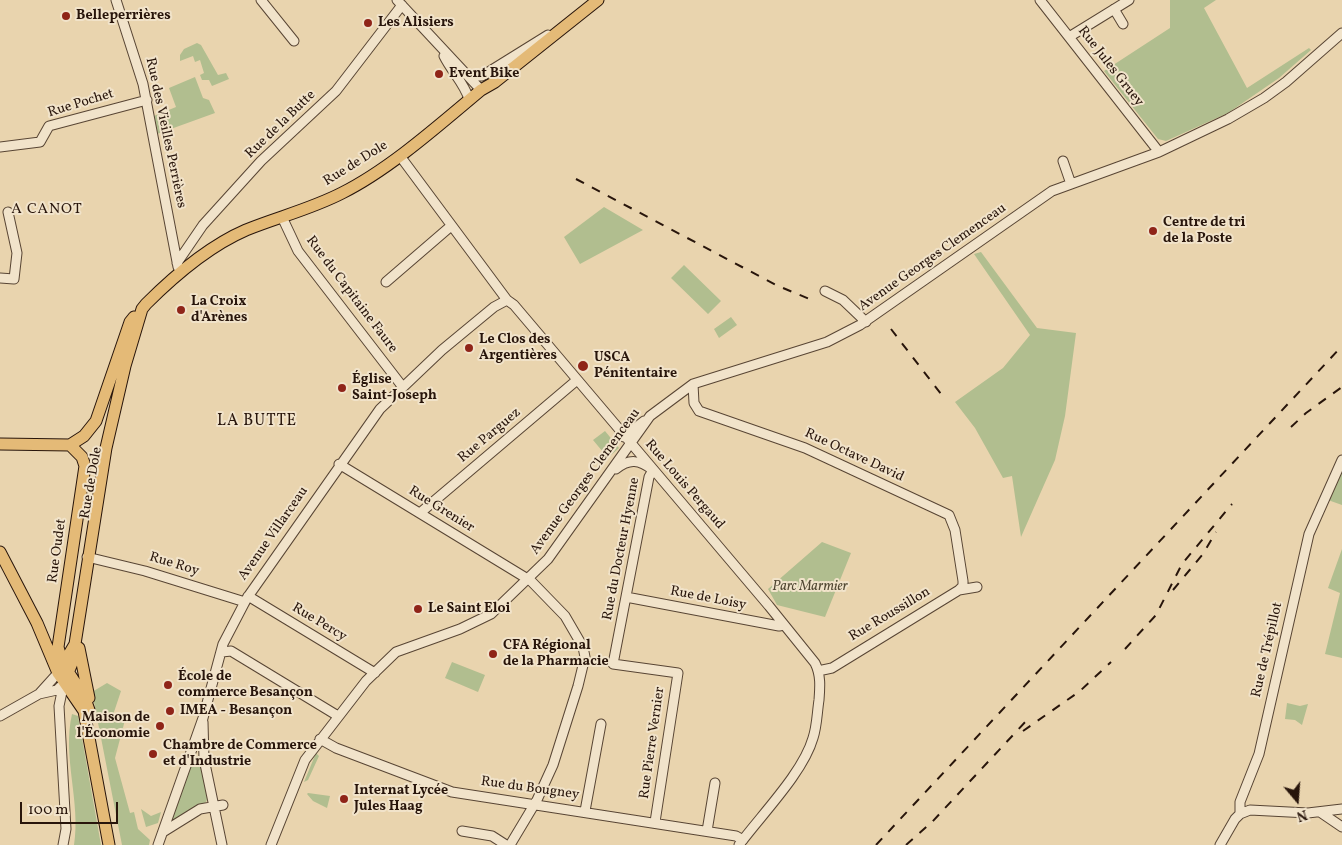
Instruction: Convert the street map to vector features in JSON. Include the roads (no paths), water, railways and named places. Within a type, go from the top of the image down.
[{"type":"main road","name":"Rue de Dole","points":[[64,673],[75,644],[130,367],[144,318],[159,293],[178,268],[233,237],[342,193],[388,166],[469,99],[495,82],[598,0]]},
{"type":"main road","name":"Rue de Dole","points":[[64,673],[79,648],[106,448],[125,366],[142,309],[159,293]]},
{"type":"main road","points":[[0,444],[70,445],[84,436],[93,427],[130,322],[142,309]]},
{"type":"main road","name":"Rue Oudet","points":[[64,673],[58,644],[85,466],[82,457],[70,445]]},
{"type":"main road","points":[[0,552],[85,717],[109,845]]},
{"type":"main road","points":[[79,648],[115,845]]},
{"type":"main road","points":[[64,673],[82,692],[92,718]]},
{"type":"street","name":"Rue des Vieilles Perrières","points":[[116,0],[135,56],[147,100],[178,268]]},
{"type":"street","points":[[261,0],[294,42]]},
{"type":"street","name":"Rue Jules Gruey","points":[[1040,0],[1159,152]]},
{"type":"street","points":[[1069,37],[1128,0]]},
{"type":"street","points":[[399,2],[481,90]]},
{"type":"street","name":"Rue de la Butte","points":[[178,268],[203,225],[261,161],[336,91],[399,2]]},
{"type":"street","points":[[1114,9],[1123,24]]},
{"type":"street","name":"Rue de Dole","points":[[468,76],[482,76],[578,16]]},
{"type":"street","name":"Avenue Georges Clemenceau","points":[[271,845],[305,760],[338,716],[375,673],[396,652],[480,620],[528,579],[548,559],[612,472],[650,416],[693,384],[827,342],[866,322],[1052,191],[1159,152],[1228,119],[1264,98],[1286,82],[1341,35]]},
{"type":"street","points":[[440,47],[452,71],[465,86],[469,99]]},
{"type":"street","name":"Rue Pochet","points":[[0,147],[40,142],[50,126],[147,100]]},
{"type":"street","name":"Rue Louis Pergaud","points":[[400,156],[450,226],[507,300],[514,305],[810,656],[818,671]]},
{"type":"street","points":[[1063,161],[1071,184]]},
{"type":"street","points":[[0,278],[14,279],[17,253],[8,212]]},
{"type":"street","name":"Rue du Capitaine Faure","points":[[282,217],[298,251],[402,386]]},
{"type":"street","points":[[386,282],[450,226]]},
{"type":"street","points":[[824,291],[843,300],[866,322]]},
{"type":"street","name":"Avenue Villarceau","points":[[158,845],[203,718],[223,644],[246,599],[339,464],[380,409],[402,386],[494,307],[507,300]]},
{"type":"street","name":"Rue Parguez","points":[[420,513],[577,380]]},
{"type":"street","name":"Rue Octave David","points":[[693,384],[694,403],[699,411],[802,447],[949,515],[955,530],[963,581],[963,586],[959,590]]},
{"type":"street","points":[[624,437],[650,416]]},
{"type":"street","name":"Rue de Trépillot","points":[[1220,845],[1229,828],[1240,814],[1240,802],[1259,754],[1309,534],[1342,460]]},
{"type":"street","points":[[612,472],[628,461],[642,462],[653,470]]},
{"type":"street","name":"Rue Grenier","points":[[339,464],[528,579],[565,616],[575,632],[584,653],[552,764],[534,804],[510,845]]},
{"type":"street","name":"Rue du Docteur Hyenne","points":[[613,664],[649,477],[653,470]]},
{"type":"street","name":"Rue Roy","points":[[91,557],[246,599]]},
{"type":"street","name":"Rue Roussillon","points":[[818,671],[832,668],[959,590],[976,587]]},
{"type":"street","name":"Rue de Loisy","points":[[626,597],[779,626],[784,625]]},
{"type":"street","name":"Rue Percy","points":[[246,599],[375,673]]},
{"type":"street","points":[[222,652],[231,651],[338,716]]},
{"type":"street","name":"Rue Pierre Vernier","points":[[613,664],[678,673],[655,822]]},
{"type":"street","points":[[741,843],[791,776],[809,747],[817,720],[820,683],[818,671]]},
{"type":"street","points":[[0,716],[40,694],[57,690],[64,673]]},
{"type":"street","points":[[64,673],[59,706],[66,829],[64,845]]},
{"type":"street","points":[[203,718],[204,759],[218,806],[222,845]]},
{"type":"street","points":[[585,811],[601,724]]},
{"type":"street","name":"Rue du Bougney","points":[[320,739],[336,748],[452,792],[585,811],[736,836],[741,843]]},
{"type":"street","points":[[707,832],[715,783]]},
{"type":"street","points":[[163,832],[200,809],[218,806]]},
{"type":"street","points":[[1240,814],[1256,810],[1320,812],[1342,809]]},
{"type":"street","points":[[1320,812],[1342,827]]},
{"type":"street","points":[[462,831],[492,836],[506,845]]},
{"type":"railway","points":[[576,179],[776,285],[814,301]]},
{"type":"railway","points":[[891,329],[941,394]]},
{"type":"railway","points":[[876,845],[1342,346]]},
{"type":"railway","points":[[1291,427],[1306,413],[1342,387]]},
{"type":"railway","points":[[1125,649],[1156,615],[1182,564],[1232,504]]},
{"type":"railway","points":[[1173,590],[1203,554],[1216,532]]},
{"type":"railway","points":[[1023,731],[1080,691],[1111,662]]},
{"type":"railway","points":[[906,845],[932,822],[1028,719]]},
{"type":"place","name":"Belleperrières","points":[[66,16]]},
{"type":"place","name":"Les Alisiers","points":[[368,23]]},
{"type":"place","name":"Event Bike","points":[[439,74]]},
{"type":"place","name":"Centre de tri de la Poste","points":[[1153,231]]},
{"type":"place","name":"La Croix d'Arènes","points":[[181,310]]},
{"type":"place","name":"Le Clos des Argentières","points":[[469,348]]},
{"type":"place","name":"USCA Pénitentaire","points":[[583,366]]},
{"type":"place","name":"Église Saint-Joseph","points":[[342,388]]},
{"type":"place","name":"Le Saint Eloi","points":[[418,609]]},
{"type":"place","name":"CFA Régional de la Pharmacie","points":[[493,654]]},
{"type":"place","name":"École de commerce Besançon","points":[[168,685]]},
{"type":"place","name":"IMEA - Besançon","points":[[170,711]]},
{"type":"place","name":"Maison de l'Économie","points":[[160,726]]},
{"type":"place","name":"Chambre de Commerce et d'Industrie","points":[[153,754]]},
{"type":"place","name":"Internat Lycée Jules Haag","points":[[344,799]]},
{"type":"district","name":"A CANOT","points":[[47,210]]},
{"type":"district","name":"LA BUTTE","points":[[257,422]]},
{"type":"park label","name":"Parc Marmier","points":[[810,587]]}]
